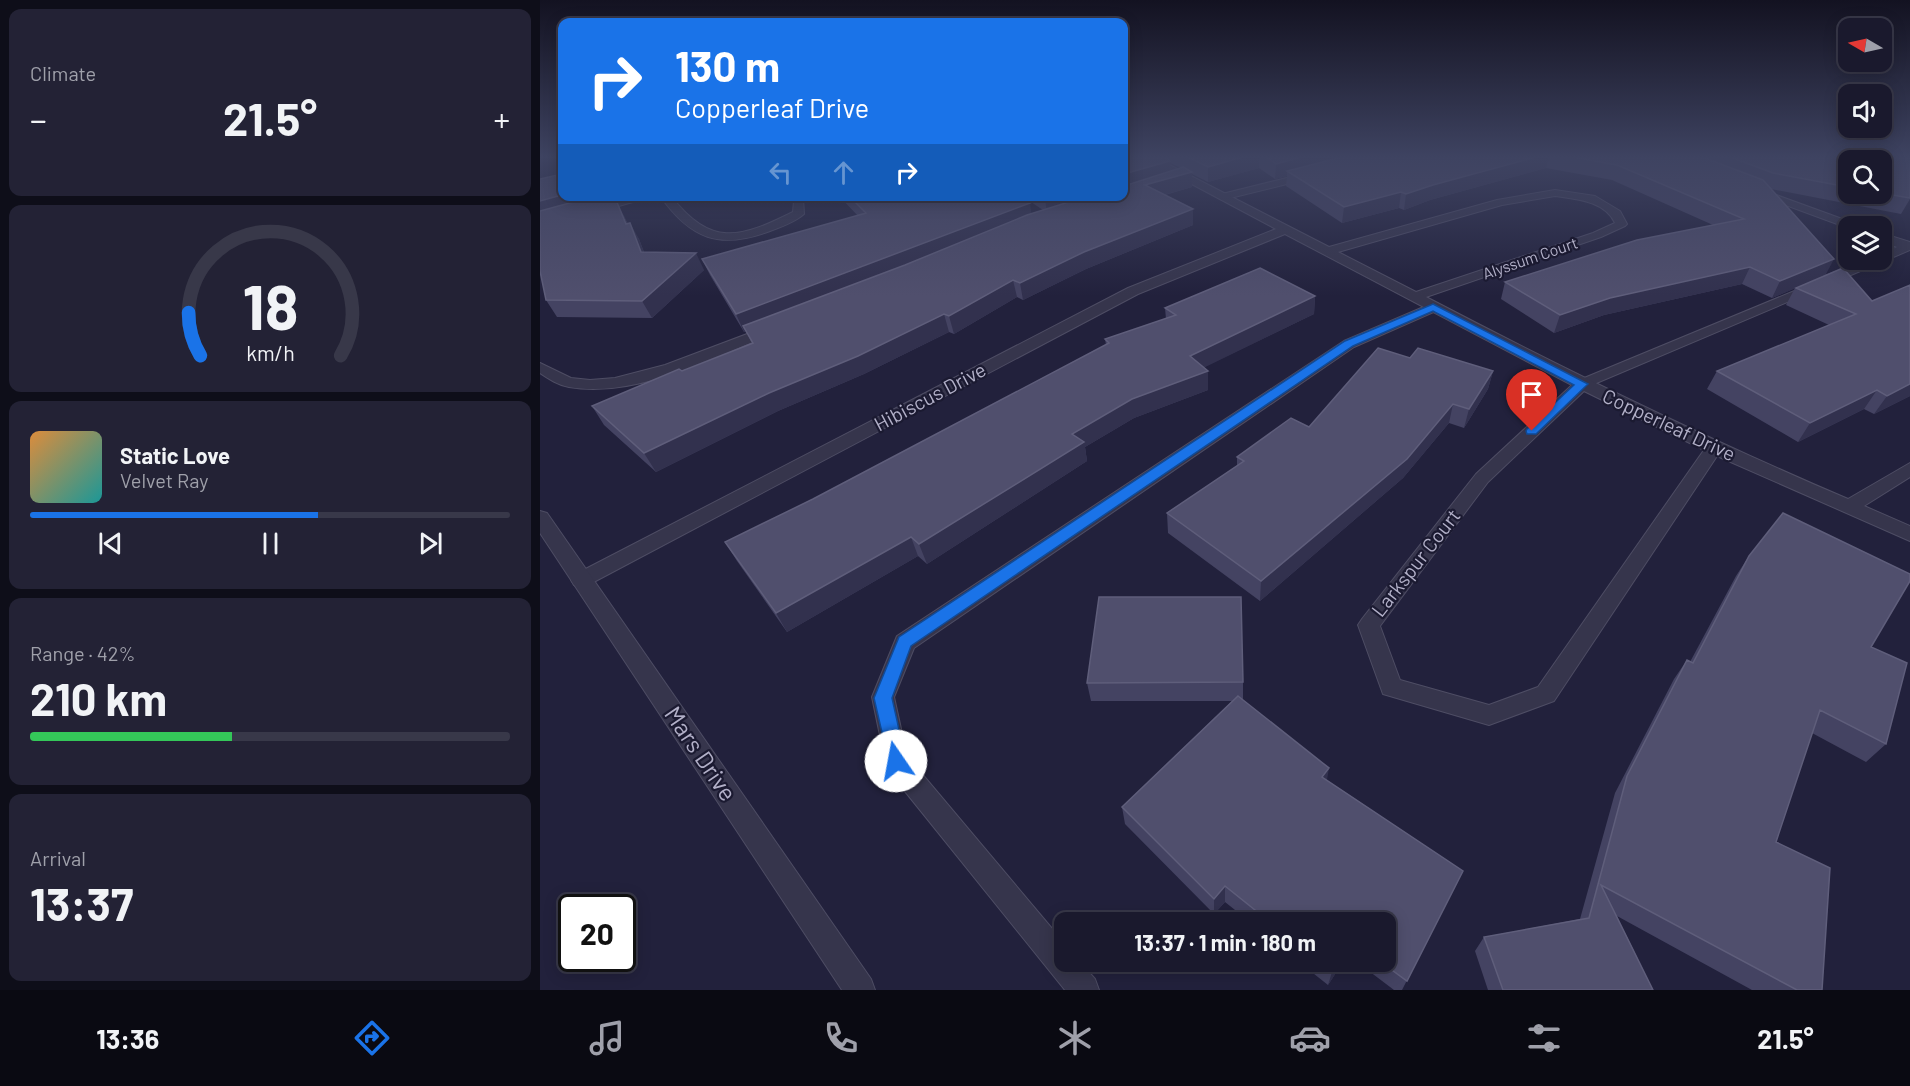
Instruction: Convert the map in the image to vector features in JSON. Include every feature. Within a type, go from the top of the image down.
[{"type":"street","points":[[584,213],[621,203]]},
{"type":"street","points":[[671,203],[692,226],[719,237],[762,232],[798,214],[799,203]]},
{"type":"street","name":"Copperleaf Drive","points":[[1234,203],[1582,384],[1714,448],[1910,534]]},
{"type":"street","name":"Alyssum Court","points":[[1326,252],[1498,203]]},
{"type":"street","name":"Alyssum Court","points":[[1414,297],[1597,235],[1620,224],[1616,213],[1600,203]]},
{"type":"street","points":[[1790,203],[1838,221]]},
{"type":"street","name":"Hibiscus Drive","points":[[581,580],[1133,291],[1285,230]]},
{"type":"street","points":[[1892,241],[1909,247]]},
{"type":"street","points":[[1892,254],[1909,247]]},
{"type":"street","points":[[1582,384],[1854,270]]},
{"type":"street","points":[[1084,990],[896,761],[883,698],[905,642],[1349,344],[1433,307]]},
{"type":"street","points":[[540,367],[569,382],[614,385],[679,365],[787,323]]},
{"type":"street","name":"Larkspur Court","points":[[1582,384],[1482,478],[1369,625],[1391,687],[1489,715],[1546,694],[1714,448]]},
{"type":"street","points":[[1849,507],[1910,469]]},
{"type":"street","name":"Mars Drive","points":[[540,518],[860,990]]},
{"type":"building","points":[[569,203],[617,203],[626,224],[630,223],[641,252],[696,253],[642,301],[546,300],[540,271],[540,211]]},
{"type":"building","points":[[856,203],[1029,203],[736,314],[702,259],[866,213]]},
{"type":"building","points":[[1065,203],[1181,203],[1193,209],[1084,252],[1020,283],[1013,280],[949,316],[944,314],[858,356],[769,393],[644,453],[592,406],[679,369],[682,371],[753,343],[743,326],[905,265],[1027,215]]},
{"type":"building","points":[[1338,203],[1358,203],[1344,207]]},
{"type":"building","points":[[1707,203],[1784,203],[1834,259],[1780,281],[1750,267],[1610,298],[1560,315],[1505,282],[1637,240],[1744,219]]},
{"type":"building","points":[[1260,268],[1315,296],[1190,356],[1208,371],[1132,399],[1072,434],[1084,442],[919,544],[911,537],[776,613],[725,542],[813,499],[1109,343],[1105,339],[1176,315],[1165,308]]},
{"type":"building","points":[[1838,270],[1845,270],[1872,301],[1910,285],[1910,384],[1887,396],[1877,390],[1810,423],[1717,371],[1856,314],[1796,288]]},
{"type":"building","points":[[1378,348],[1410,358],[1418,348],[1493,371],[1469,409],[1453,404],[1407,459],[1261,581],[1167,513],[1244,461],[1237,457],[1291,418],[1309,427]]},
{"type":"building","points":[[1783,513],[1910,574],[1910,581],[1871,647],[1907,663],[1886,744],[1820,710],[1776,842],[1830,868],[1822,990],[1797,990],[1601,885],[1653,990],[1503,990],[1484,937],[1589,918],[1627,776],[1687,660],[1693,663],[1749,556]]},
{"type":"building","points":[[1099,597],[1241,597],[1243,682],[1087,683]]},
{"type":"building","points":[[1238,696],[1329,768],[1322,777],[1463,871],[1407,981],[1395,972],[1396,912],[1258,912],[1225,886],[1214,899],[1122,807]]},
{"type":"route","points":[[896,761],[883,698],[905,642],[1349,344],[1433,307],[1582,384],[1532,431]]}]
